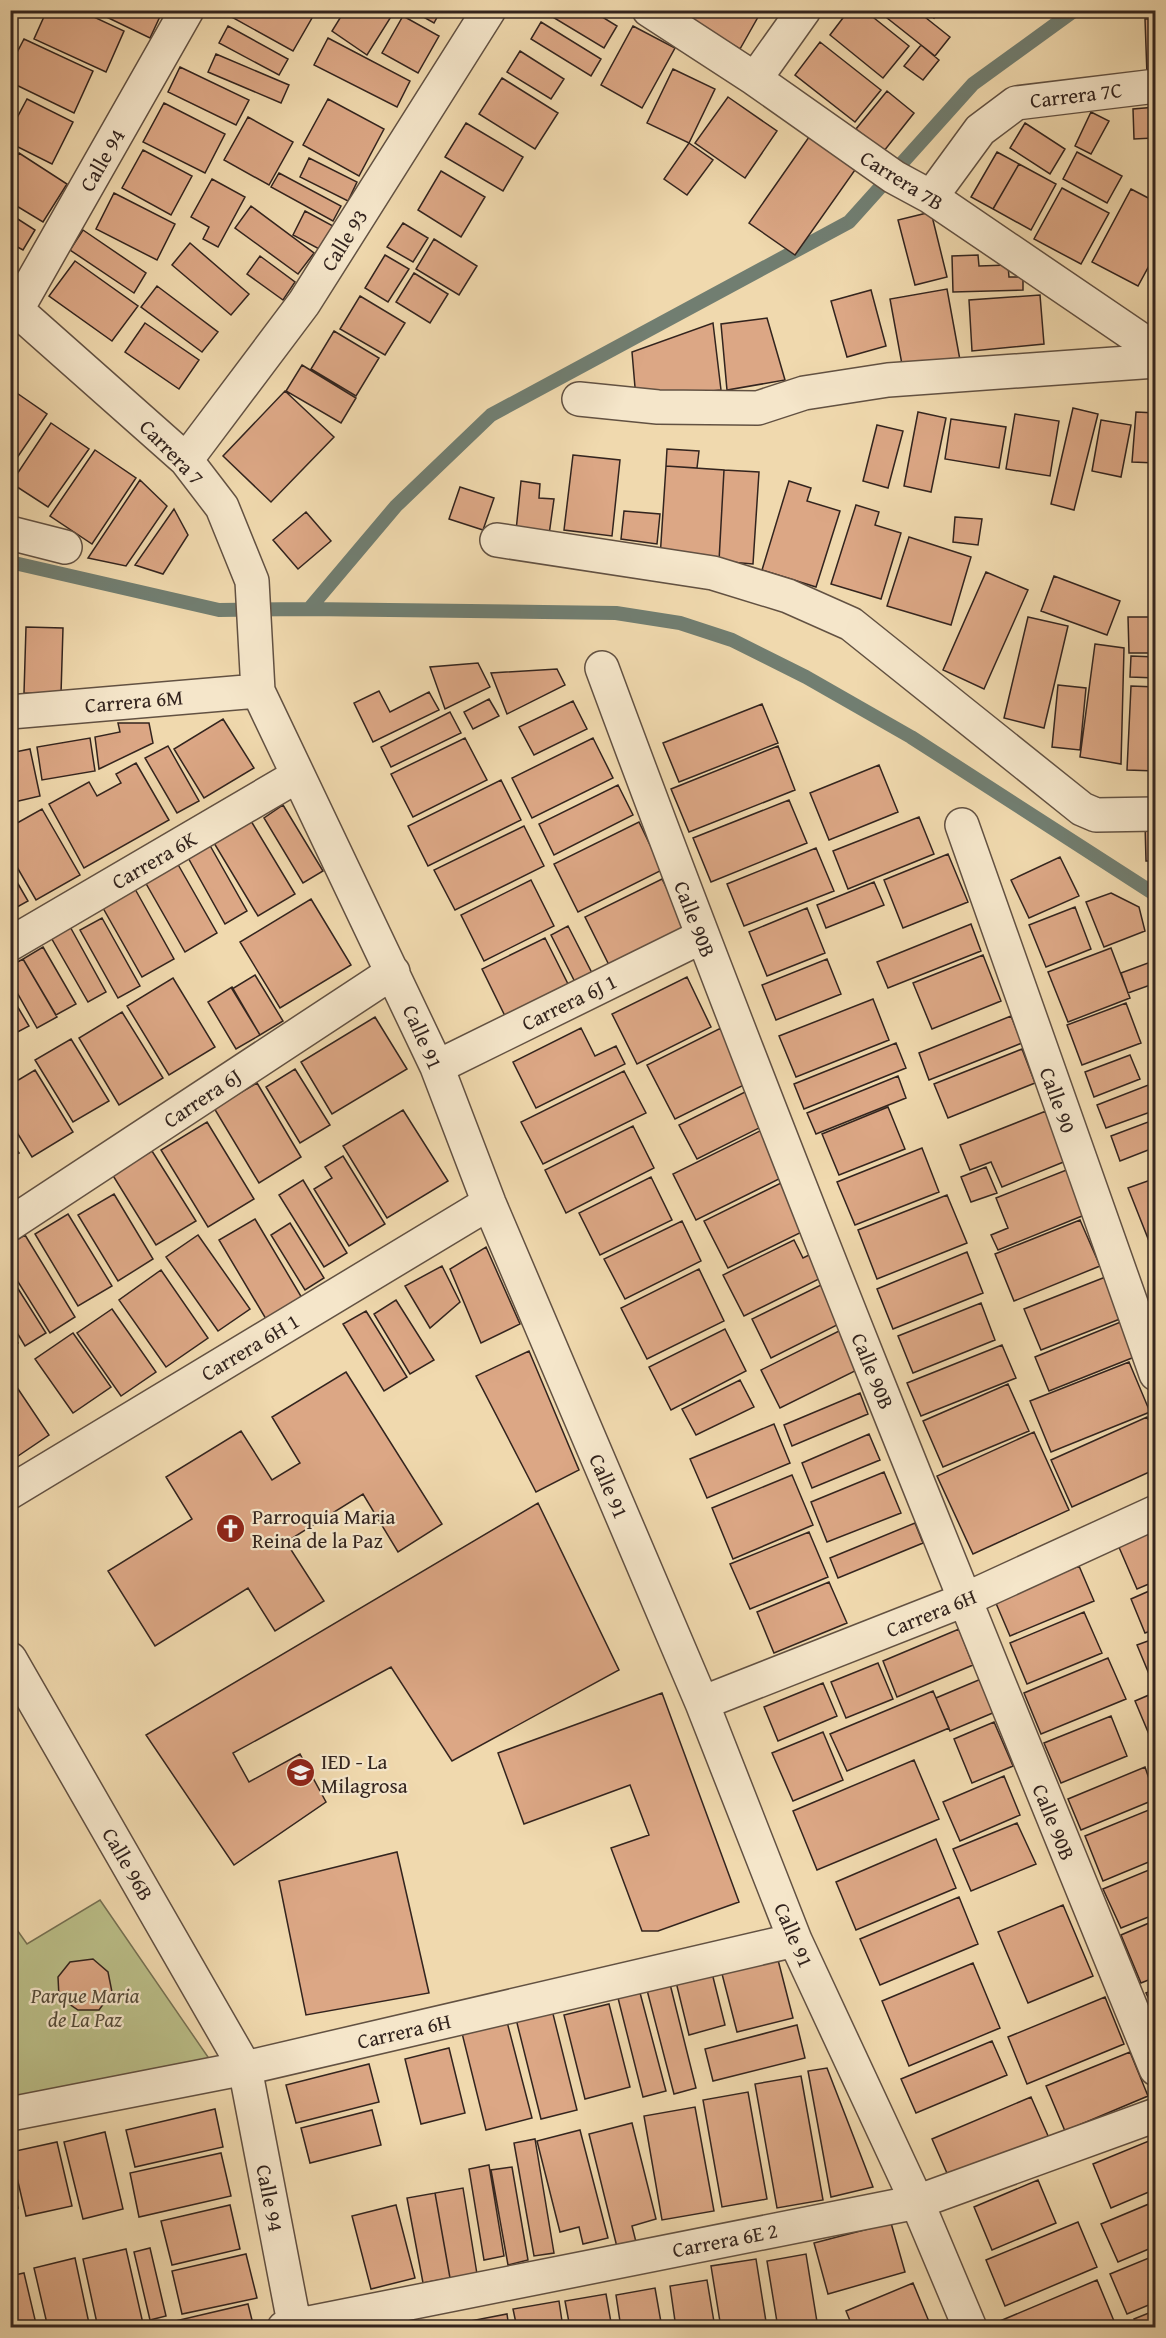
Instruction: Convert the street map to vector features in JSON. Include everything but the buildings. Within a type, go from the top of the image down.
[{"type":"street","name":"Calle 94","points":[[14,307],[187,10]]},
{"type":"street","name":"Calle 93","points":[[186,460],[304,303],[489,10]]},
{"type":"street","name":"Carrera 7B","points":[[649,10],[755,79],[846,145],[894,177],[931,197],[1155,350]]},
{"type":"street","points":[[755,79],[804,10]]},
{"type":"street","name":"Carrera 7C","points":[[931,197],[980,130],[1016,103],[1155,86]]},
{"type":"street","name":"Carrera 7","points":[[14,307],[186,460],[222,507],[252,581],[255,644]]},
{"type":"street","points":[[579,399],[657,407],[758,408],[804,393],[888,380],[1155,361]]},
{"type":"street","points":[[10,533],[65,547]]},
{"type":"street","points":[[496,540],[713,573],[788,596],[851,624],[1055,790],[1082,809],[1096,814],[1155,814]]},
{"type":"street","name":"Calle 91","points":[[255,644],[258,691],[437,1067],[489,1203],[702,1703],[795,1940],[917,2202],[970,2328]]},
{"type":"street","name":"Calle 90B","points":[[602,668],[701,937],[964,1600],[1155,2069]]},
{"type":"street","name":"Carrera 6M","points":[[10,712],[258,691]]},
{"type":"street","name":"Carrera 6K","points":[[10,944],[297,776]]},
{"type":"street","name":"Calle 90","points":[[962,825],[1155,1374]]},
{"type":"street","name":"Carrera 6J 1","points":[[437,1067],[701,937]]},
{"type":"street","name":"Carrera 6J","points":[[10,1224],[393,972]]},
{"type":"street","name":"Carrera 6H 1","points":[[10,1491],[489,1203]]},
{"type":"street","name":"Carrera 6H","points":[[702,1703],[964,1600],[1155,1512]]},
{"type":"street","name":"Calle 96B","points":[[10,1659],[245,2068]]},
{"type":"street","name":"Carrera 6H","points":[[10,2114],[245,2068],[795,1940]]},
{"type":"street","name":"Calle 94","points":[[245,2068],[291,2327]]},
{"type":"street","name":"Carrera 6E 2","points":[[291,2327],[917,2202],[1155,2115]]},
{"type":"green space","name":"Parque Maria de La Paz","points":[[100,1900],[210,2060],[11,2097],[10,1920],[27,1944]]},
{"type":"waterway","points":[[309,609],[396,506],[491,415],[849,222],[973,84],[1075,10]]},
{"type":"waterway","points":[[10,562],[219,610],[616,613],[680,623],[732,640],[806,677],[911,737],[1156,895]]},
{"type":"place","name":"Parroquia Maria Reina de la Paz","points":[[231,1528]]},
{"type":"place","name":"IED - La Milagrosa","points":[[300,1773]]}]
